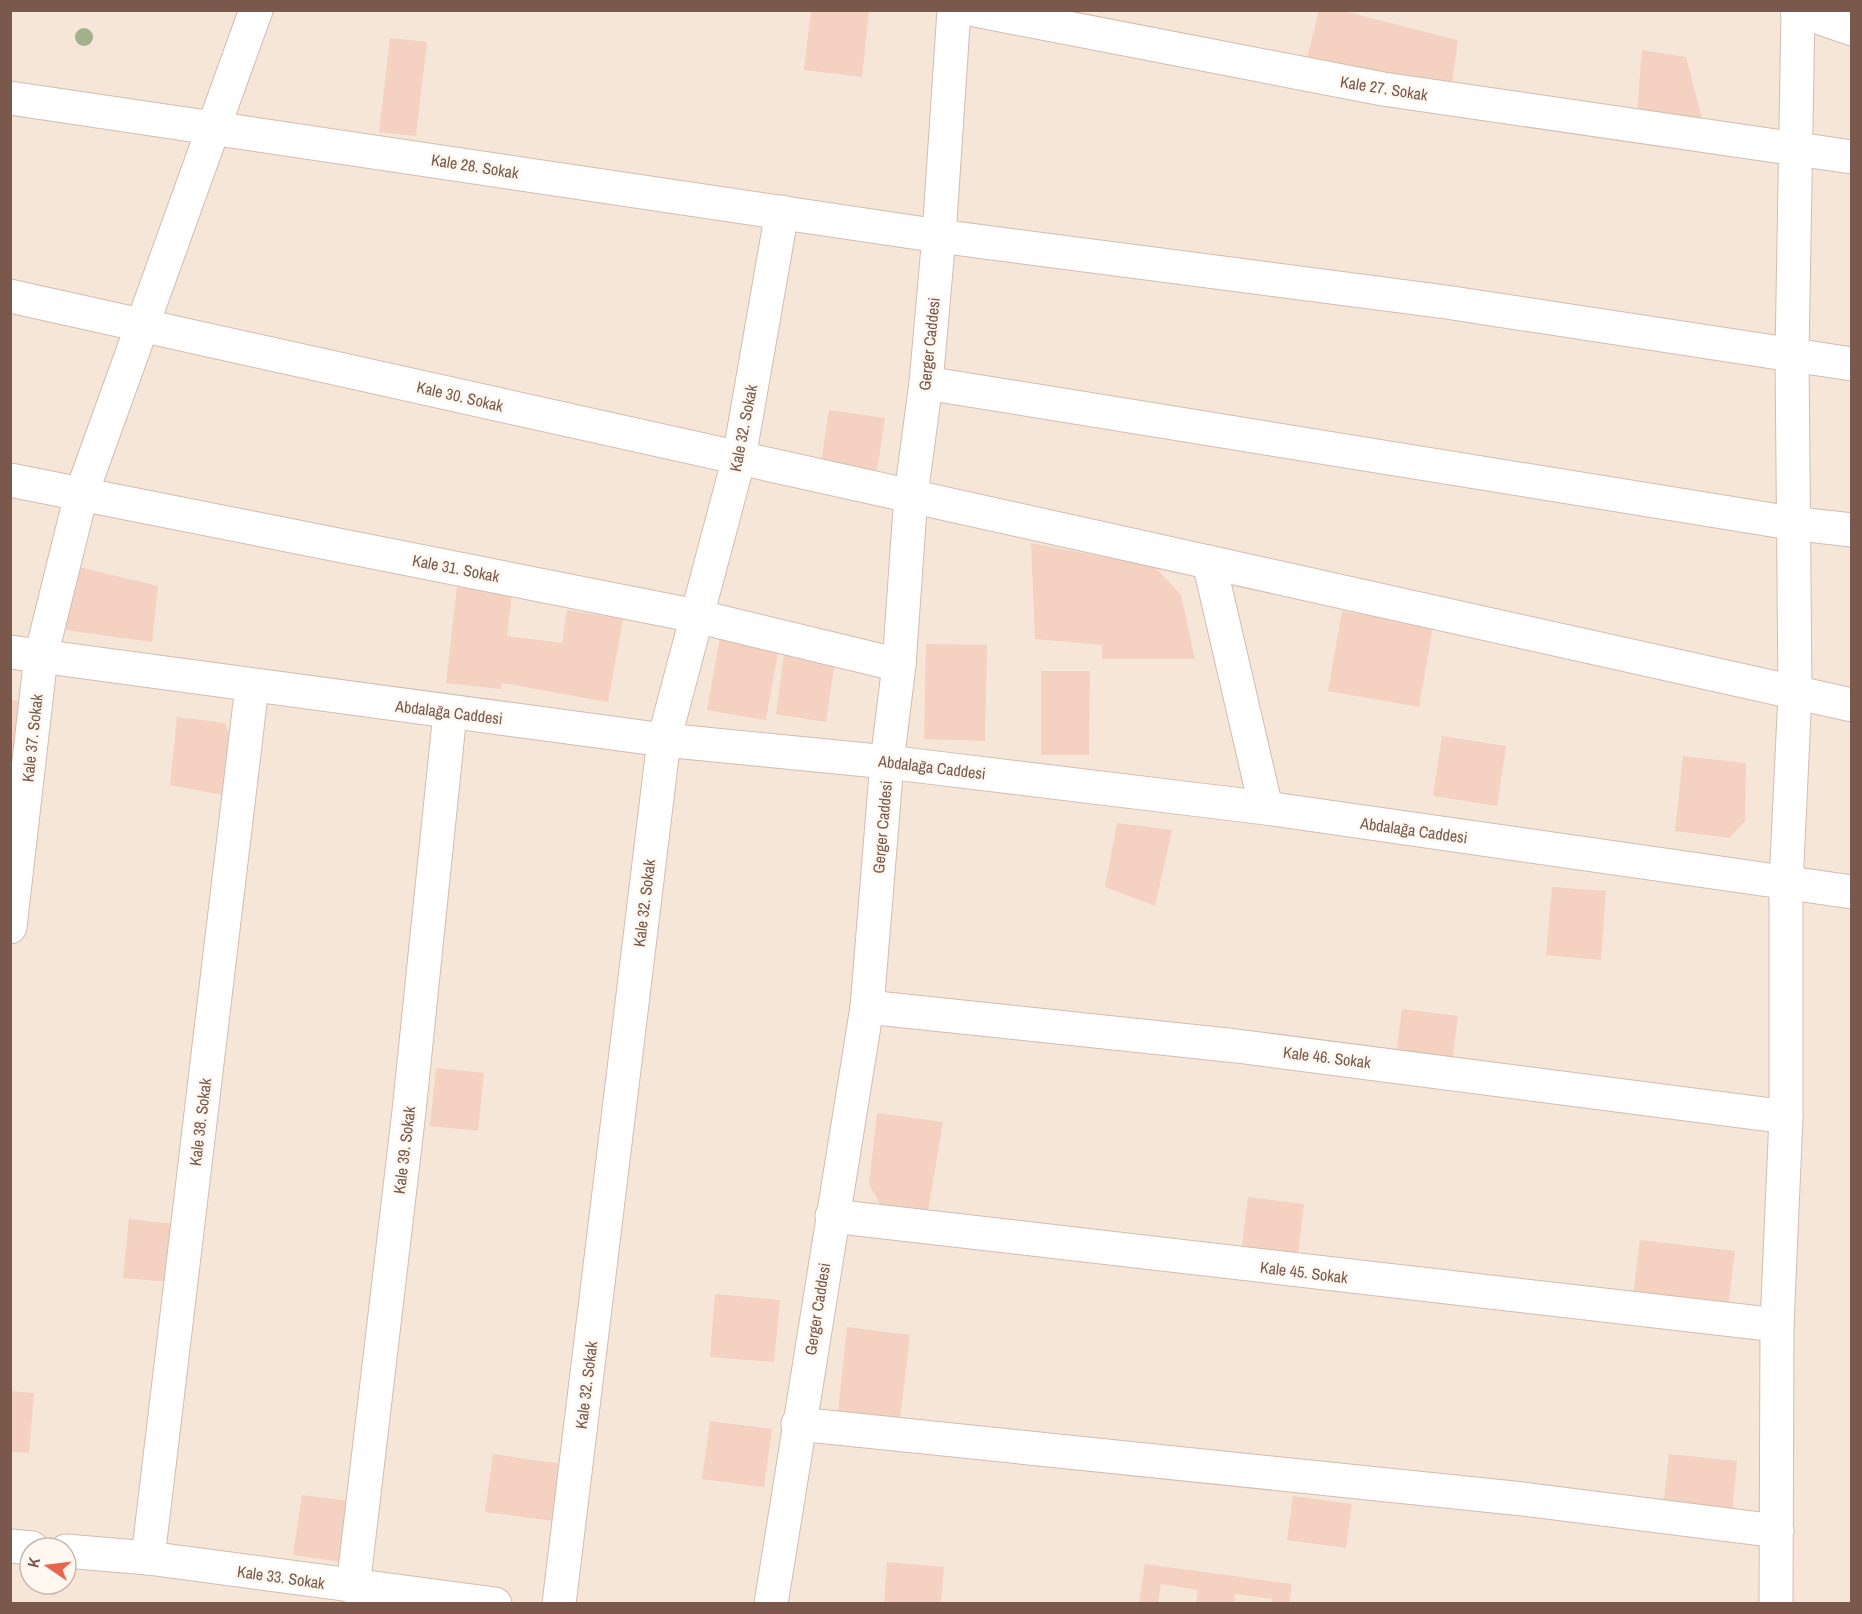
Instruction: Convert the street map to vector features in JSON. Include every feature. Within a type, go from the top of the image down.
[{"type":"street","name":"Kale 37. Sokak","points":[[10,927],[26,654],[141,325],[256,10]]},
{"type":"street","name":"Gerger Caddesi","points":[[771,1604],[798,1424],[867,1007],[887,762],[899,665],[911,495],[926,383],[939,236],[954,10]]},
{"type":"street","name":"Kale 27. Sokak","points":[[975,10],[1383,89],[1796,147],[1851,157]]},
{"type":"street","points":[[1776,1604],[1777,1325],[1786,1117],[1786,884],[1795,693],[1791,524],[1797,11],[1851,28]]},
{"type":"street","name":"Kale 28. Sokak","points":[[10,98],[939,236],[1446,302],[1851,364]]},
{"type":"street","name":"Kale 32. Sokak","points":[[559,1604],[664,740],[739,458],[782,212]]},
{"type":"street","name":"Kale 30. Sokak","points":[[10,296],[1851,705]]},
{"type":"street","points":[[926,383],[1791,524],[1851,530]]},
{"type":"street","name":"Kale 31. Sokak","points":[[10,480],[696,616],[899,665]]},
{"type":"street","points":[[1209,562],[1266,808]]},
{"type":"street","name":"Abdalağa Caddesi","points":[[26,654],[450,713],[664,740],[887,762],[1266,808],[1851,892]]},
{"type":"street","name":"Kale 38. Sokak","points":[[148,1558],[252,686]]},
{"type":"street","name":"Kale 39. Sokak","points":[[353,1587],[409,1111],[450,713]]},
{"type":"street","name":"Kale 46. Sokak","points":[[867,1007],[1237,1046],[1786,1117]]},
{"type":"street","name":"Kale 45. Sokak","points":[[832,1216],[1777,1325]]},
{"type":"street","points":[[798,1424],[1523,1499],[1777,1531]]},
{"type":"street","name":"Kale 33. Sokak","points":[[78,1552],[148,1558],[353,1587],[495,1604]]},
{"type":"shaded area","points":[[11,11],[1851,11],[1851,1603],[11,1604]]},
{"type":"building","points":[[811,10],[869,10],[862,77],[804,70]]},
{"type":"building","points":[[1319,10],[1339,10],[1458,40],[1452,84],[1307,58]]},
{"type":"building","points":[[390,38],[427,42],[416,136],[379,132]]},
{"type":"building","points":[[1642,50],[1686,57],[1703,123],[1637,111]]},
{"type":"building","points":[[829,410],[885,418],[877,470],[821,462]]},
{"type":"building","points":[[1031,543],[1155,567],[1181,595],[1195,659],[1102,659],[1102,645],[1035,639]]},
{"type":"building","points":[[79,567],[158,586],[152,642],[65,630]]},
{"type":"building","points":[[457,587],[512,594],[507,636],[562,643],[567,610],[623,619],[608,702],[502,683],[501,689],[446,683]]},
{"type":"building","points":[[1342,611],[1433,626],[1419,707],[1328,691]]},
{"type":"building","points":[[720,637],[779,647],[766,720],[707,710]]},
{"type":"building","points":[[926,644],[987,645],[985,741],[924,739]]},
{"type":"building","points":[[784,654],[835,661],[826,722],[776,714]]},
{"type":"building","points":[[1041,671],[1090,671],[1089,755],[1041,755]]},
{"type":"building","points":[[10,700],[21,701],[17,750],[10,750]]},
{"type":"building","points":[[177,717],[225,723],[233,744],[223,795],[170,785]]},
{"type":"building","points":[[1442,736],[1506,746],[1497,806],[1433,796]]},
{"type":"building","points":[[1683,756],[1746,763],[1745,821],[1729,838],[1675,831]]},
{"type":"building","points":[[1117,823],[1172,830],[1155,906],[1105,887]]},
{"type":"building","points":[[1552,887],[1606,891],[1601,960],[1546,955]]},
{"type":"building","points":[[1402,1009],[1458,1016],[1452,1061],[1396,1055]]},
{"type":"building","points":[[436,1068],[484,1073],[478,1131],[430,1126]]},
{"type":"building","points":[[877,1113],[943,1122],[928,1210],[880,1204],[869,1184]]},
{"type":"building","points":[[1248,1197],[1304,1204],[1298,1255],[1242,1247]]},
{"type":"building","points":[[129,1219],[176,1224],[170,1282],[123,1278]]},
{"type":"building","points":[[1640,1240],[1735,1251],[1728,1307],[1633,1296]]},
{"type":"building","points":[[715,1294],[780,1300],[774,1362],[710,1357]]},
{"type":"building","points":[[847,1327],[910,1335],[900,1419],[838,1412]]},
{"type":"building","points":[[10,1391],[34,1393],[29,1453],[10,1452]]},
{"type":"building","points":[[710,1421],[772,1429],[764,1487],[702,1479]]},
{"type":"building","points":[[493,1454],[562,1464],[554,1521],[485,1512]]},
{"type":"building","points":[[1669,1454],[1737,1461],[1732,1515],[1663,1508]]},
{"type":"building","points":[[302,1495],[350,1501],[342,1562],[293,1555]]},
{"type":"building","points":[[1293,1496],[1352,1504],[1346,1548],[1287,1540]]},
{"type":"building","points":[[887,1562],[944,1567],[941,1604],[884,1604]]},
{"type":"building","points":[[1145,1564],[1292,1584],[1289,1604],[1272,1604],[1272,1599],[1235,1594],[1234,1604],[1196,1604],[1198,1590],[1161,1584],[1158,1604],[1139,1604]]}]
